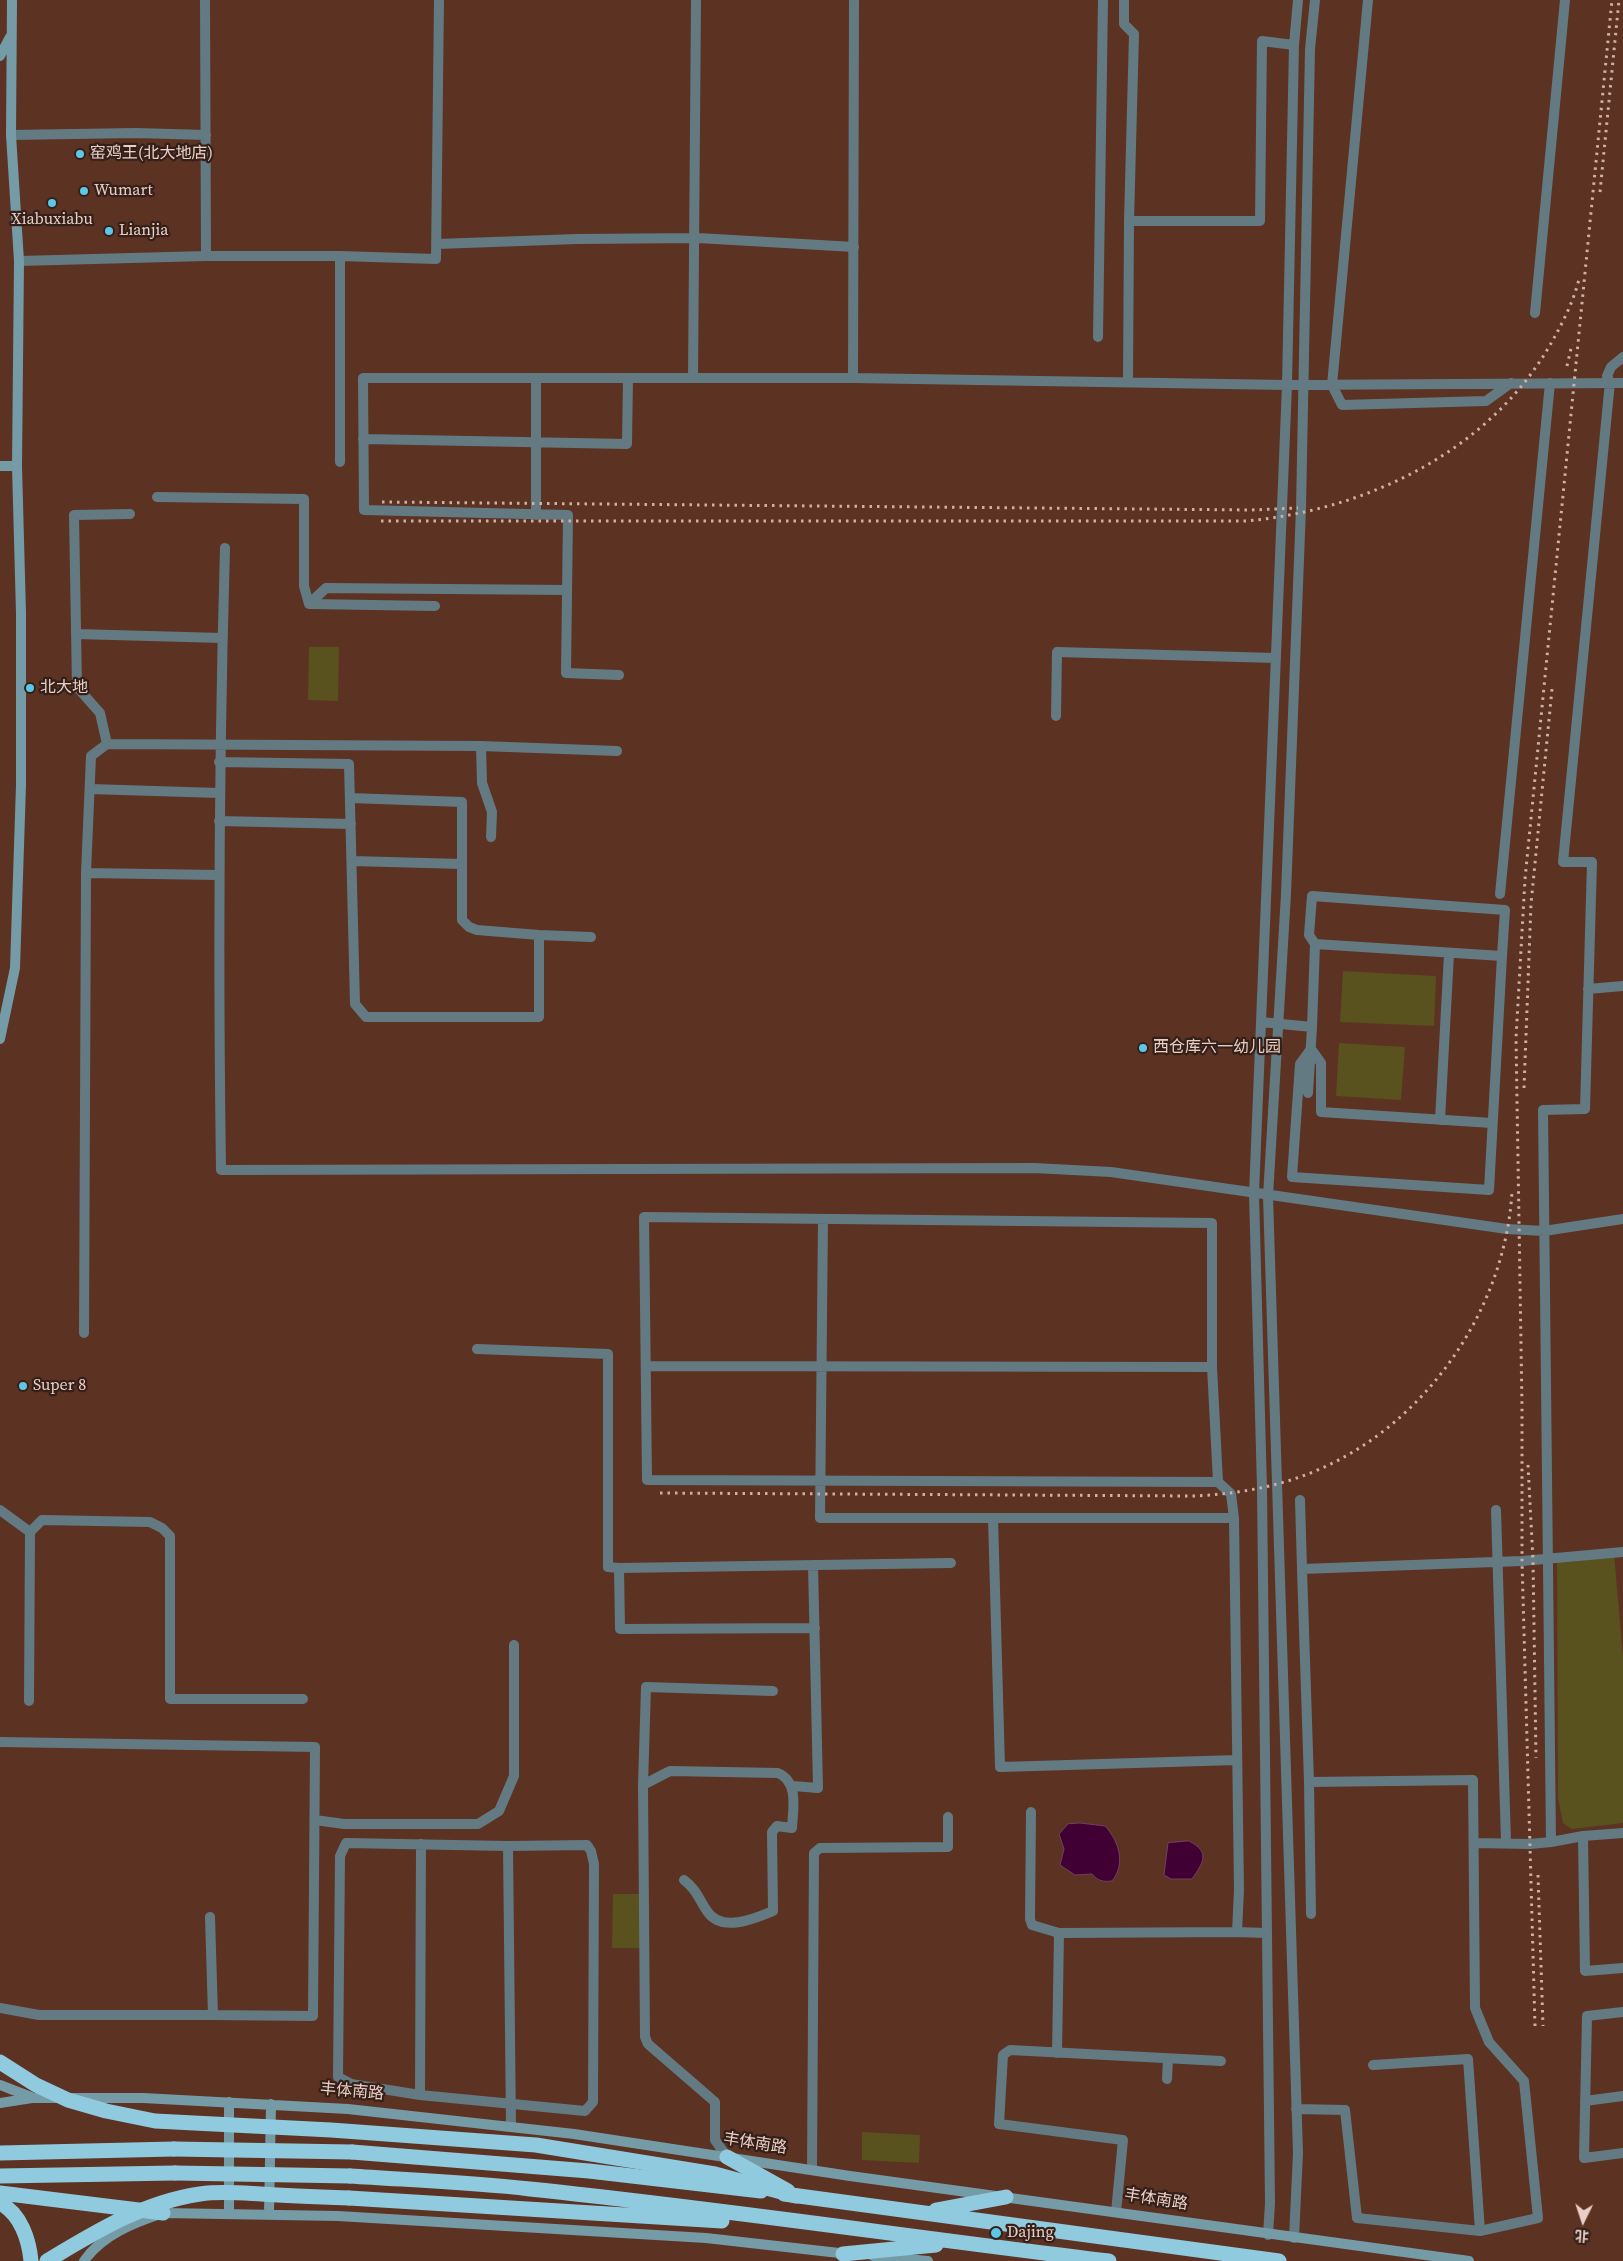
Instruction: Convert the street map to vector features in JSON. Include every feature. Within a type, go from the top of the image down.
[{"type":"highway","points":[[0,2062],[36,2085],[68,2100],[106,2111],[155,2121],[331,2130],[536,2146],[715,2174],[796,2196]]},
{"type":"highway","points":[[0,2153],[174,2149],[352,2152],[589,2171],[919,2212],[1280,2261]]},
{"type":"highway","points":[[727,2157],[796,2196]]},
{"type":"highway","points":[[0,2176],[175,2173],[350,2176],[529,2188],[848,2226],[960,2243],[1109,2261]]},
{"type":"highway","points":[[0,2193],[162,2213]]},
{"type":"highway","points":[[47,2261],[110,2224],[138,2212],[201,2194],[245,2193],[350,2198],[600,2215],[848,2226]]},
{"type":"highway","points":[[919,2212],[1006,2197]]},
{"type":"highway","points":[[0,2203],[20,2222],[29,2244],[31,2261]]},
{"type":"highway","points":[[843,2254],[960,2243]]},
{"type":"street","points":[[0,1039],[15,968],[20,831],[21,614],[17,466],[18,261],[11,135],[12,0]]},
{"type":"street","points":[[205,0],[206,256]]},
{"type":"street","points":[[18,261],[206,256],[340,256],[436,259],[439,0]]},
{"type":"street","points":[[693,378],[696,0]]},
{"type":"street","points":[[854,0],[854,378]]},
{"type":"street","points":[[1098,337],[1103,0]]},
{"type":"street","points":[[1124,0],[1124,24],[1134,34],[1129,221],[1128,382]]},
{"type":"street","points":[[1268,2235],[1270,2203],[1262,1488],[1254,1194],[1287,385],[1294,45],[1298,0]]},
{"type":"street","points":[[1294,2238],[1298,2153],[1268,1196],[1286,894],[1301,508],[1310,48],[1315,0]]},
{"type":"street","points":[[1368,0],[1332,385],[1342,405],[1486,401],[1511,383]]},
{"type":"street","points":[[1535,313],[1566,0]]},
{"type":"street","points":[[0,56],[11,36]]},
{"type":"street","points":[[1129,221],[1260,221],[1262,41],[1294,45]]},
{"type":"street","points":[[11,135],[136,133],[206,135]]},
{"type":"street","points":[[436,244],[577,239],[694,239],[854,247]]},
{"type":"street","points":[[340,256],[340,462]]},
{"type":"street","points":[[1551,1842],[1543,1110],[1585,1109],[1592,862],[1563,862],[1610,382],[1607,376],[1611,367],[1623,357]]},
{"type":"street","points":[[619,675],[566,673],[568,515],[364,510],[363,378],[854,378],[1287,385],[1610,382],[1623,384]]},
{"type":"street","points":[[536,378],[536,515]]},
{"type":"street","points":[[363,439],[627,444],[628,378]]},
{"type":"street","points":[[1500,894],[1550,383]]},
{"type":"street","points":[[0,466],[17,466]]},
{"type":"street","points":[[157,497],[304,499],[304,586],[309,604]]},
{"type":"street","points":[[107,744],[100,713],[76,687],[74,515],[130,514]]},
{"type":"street","points":[[225,548],[218,875],[220,1170],[1034,1168],[1111,1172],[1508,1229],[1544,1231],[1623,1219]]},
{"type":"street","points":[[309,604],[326,588],[566,590]]},
{"type":"street","points":[[309,604],[435,606]]},
{"type":"street","points":[[76,634],[222,638]]},
{"type":"street","points":[[1056,716],[1057,652],[1276,658]]},
{"type":"street","points":[[84,1333],[86,873],[91,756],[107,744],[220,743],[481,746],[617,751]]},
{"type":"street","points":[[481,746],[482,783],[492,812],[491,837]]},
{"type":"street","points":[[219,762],[349,764],[355,1004],[366,1017],[539,1017],[542,981],[539,935]]},
{"type":"street","points":[[90,789],[219,793]]},
{"type":"street","points":[[350,798],[462,802],[462,920],[468,927],[477,930],[591,938]]},
{"type":"street","points":[[219,821],[351,824]]},
{"type":"street","points":[[352,861],[462,864]]},
{"type":"street","points":[[86,873],[218,875]]},
{"type":"street","points":[[1308,1093],[1311,1048],[1312,1027],[1315,944],[1309,934],[1312,896],[1505,910],[1489,1190],[1292,1177],[1300,1064],[1311,1048]]},
{"type":"street","points":[[1315,944],[1502,956]]},
{"type":"street","points":[[1440,1120],[1449,954]]},
{"type":"street","points":[[1588,989],[1623,986]]},
{"type":"street","points":[[1261,1022],[1312,1027]]},
{"type":"street","points":[[1311,1048],[1321,1063],[1321,1112],[1492,1123]]},
{"type":"street","points":[[1218,1482],[1212,1367],[1212,1223],[644,1217],[647,1480],[1218,1482],[1231,1494],[1234,1518],[1238,1760],[1239,1890],[1237,1932]]},
{"type":"street","points":[[823,1219],[820,1518],[1234,1518]]},
{"type":"street","points":[[477,1349],[608,1354],[608,1566],[619,1568],[951,1563]]},
{"type":"street","points":[[646,1366],[1212,1367]]},
{"type":"street","points":[[1300,1500],[1310,1782],[1311,1914]]},
{"type":"street","points":[[0,1510],[30,1532]]},
{"type":"street","points":[[1496,1510],[1506,1842]]},
{"type":"street","points":[[993,1518],[1000,1767],[1238,1760]]},
{"type":"street","points":[[29,1701],[30,1532],[42,1520],[150,1522],[162,1528],[170,1536],[170,1698],[303,1699]]},
{"type":"street","points":[[1302,1569],[1497,1562],[1623,1552]]},
{"type":"street","points":[[793,1786],[818,1788],[813,1564]]},
{"type":"street","points":[[619,1568],[620,1629],[815,1628]]},
{"type":"street","points":[[315,1820],[344,1824],[478,1824],[499,1811],[514,1776],[514,1644]]},
{"type":"street","points":[[727,2157],[715,2140],[715,2102],[648,2044],[645,2037],[643,1785],[646,1688],[773,1691]]},
{"type":"street","points":[[0,1742],[315,1747],[313,2016],[39,2016],[0,2008]]},
{"type":"street","points":[[643,1785],[670,1771],[778,1773],[785,1776],[793,1786],[792,1828],[777,1826],[772,1832],[773,1911],[750,1921],[720,1922],[708,1913],[694,1888],[684,1880]]},
{"type":"street","points":[[1296,2109],[1345,2110],[1357,2218],[1480,2231],[1538,2218],[1524,2081],[1489,2042],[1475,2008],[1473,1780],[1310,1782]]},
{"type":"street","points":[[1031,1812],[1030,1919],[1032,1925],[1059,1933],[1266,1933]]},
{"type":"street","points":[[812,2170],[814,1853],[820,1848],[948,1847],[948,1817]]},
{"type":"street","points":[[1474,1842],[1530,1844],[1583,1836],[1623,1833]]},
{"type":"street","points":[[1583,1836],[1585,1971],[1623,1968]]},
{"type":"street","points":[[346,1843],[508,1846],[587,1845],[592,1851],[594,1864],[593,2102],[585,2111],[511,2104],[351,2084],[338,2077],[340,1856],[346,1843]]},
{"type":"street","points":[[420,2094],[421,1844]]},
{"type":"street","points":[[508,1846],[511,2127]]},
{"type":"street","points":[[210,1917],[213,2015]]},
{"type":"street","points":[[1057,2053],[1059,1933]]},
{"type":"street","points":[[1623,2012],[1587,2016],[1584,2158],[1623,2153]]},
{"type":"street","points":[[1116,2212],[1123,2140],[999,2124],[1003,2055],[1010,2050],[1221,2061]]},
{"type":"street","points":[[1167,2079],[1168,2058]]},
{"type":"street","points":[[1373,2065],[1468,2059],[1480,2231]]},
{"type":"street","points":[[0,2085],[32,2098]]},
{"type":"street","points":[[1585,2101],[1623,2096]]},
{"type":"street","points":[[0,2103],[32,2098]]},
{"type":"street","name":"丰体南路","points":[[32,2098],[143,2098],[348,2108],[574,2134],[1268,2235],[1470,2261]]},
{"type":"street","points":[[229,2102],[229,2213]]},
{"type":"street","points":[[269,2214],[271,2104]]},
{"type":"street","points":[[84,2261],[93,2248],[118,2232],[139,2221],[162,2213],[269,2214],[706,2238],[843,2254],[928,2261]]},
{"type":"shaded area","points":[[309,647],[339,647],[338,701],[308,700]]},
{"type":"shaded area","points":[[1343,971],[1436,976],[1434,1026],[1340,1022]]},
{"type":"shaded area","points":[[1339,1043],[1405,1047],[1401,1100],[1336,1096]]},
{"type":"shaded area","points":[[1614,1553],[1623,1658],[1623,1823],[1572,1829],[1563,1823],[1558,1798],[1557,1560]]},
{"type":"shaded area","points":[[1080,1823],[1105,1826],[1114,1839],[1120,1860],[1119,1867],[1112,1881],[1101,1880],[1092,1874],[1075,1875],[1060,1865],[1064,1849],[1059,1834],[1068,1824]]},
{"type":"shaded area","points":[[1189,1841],[1196,1845],[1203,1854],[1202,1863],[1192,1879],[1171,1879],[1164,1875],[1168,1843]]},
{"type":"shaded area","points":[[613,1894],[642,1894],[642,1948],[612,1948]]},
{"type":"shaded area","points":[[862,2132],[920,2135],[919,2163],[862,2160]]},
{"type":"railway","points":[[1535,2026],[1522,1561],[1522,1406],[1516,1038],[1525,879],[1612,0]]},
{"type":"railway","points":[[1600,192],[1619,0]]},
{"type":"railway","points":[[381,521],[1246,521],[1292,515],[1337,504],[1381,488],[1423,467],[1462,442],[1497,412],[1528,378],[1554,338],[1572,302],[1579,279]]},
{"type":"railway","points":[[1567,366],[1572,344]]},
{"type":"railway","points":[[382,502],[1251,510],[1298,508]]},
{"type":"railway","points":[[1524,1088],[1531,904],[1552,689]]},
{"type":"railway","points":[[660,1493],[1194,1496],[1258,1489],[1289,1481],[1320,1469],[1359,1448],[1394,1422],[1426,1392],[1454,1357],[1476,1319],[1494,1278],[1506,1236],[1512,1192]]},
{"type":"railway","points":[[1528,1465],[1533,1560],[1536,1758]]},
{"type":"railway","points":[[1538,1875],[1543,2026]]},
{"type":"place","name":"窑鸡王(北大地店)","points":[[80,154]]},
{"type":"place","name":"Wumart","points":[[84,191]]},
{"type":"place","name":"Xiabuxiabu","points":[[52,203]]},
{"type":"place","name":"Lianjia","points":[[109,231]]},
{"type":"place","name":"北大地","points":[[30,688]]},
{"type":"place","name":"西仓库六一幼儿园","points":[[1143,1048]]},
{"type":"place","name":"Super 8","points":[[23,1386]]},
{"type":"place","name":"Dajing","points":[[996,2233]]}]
